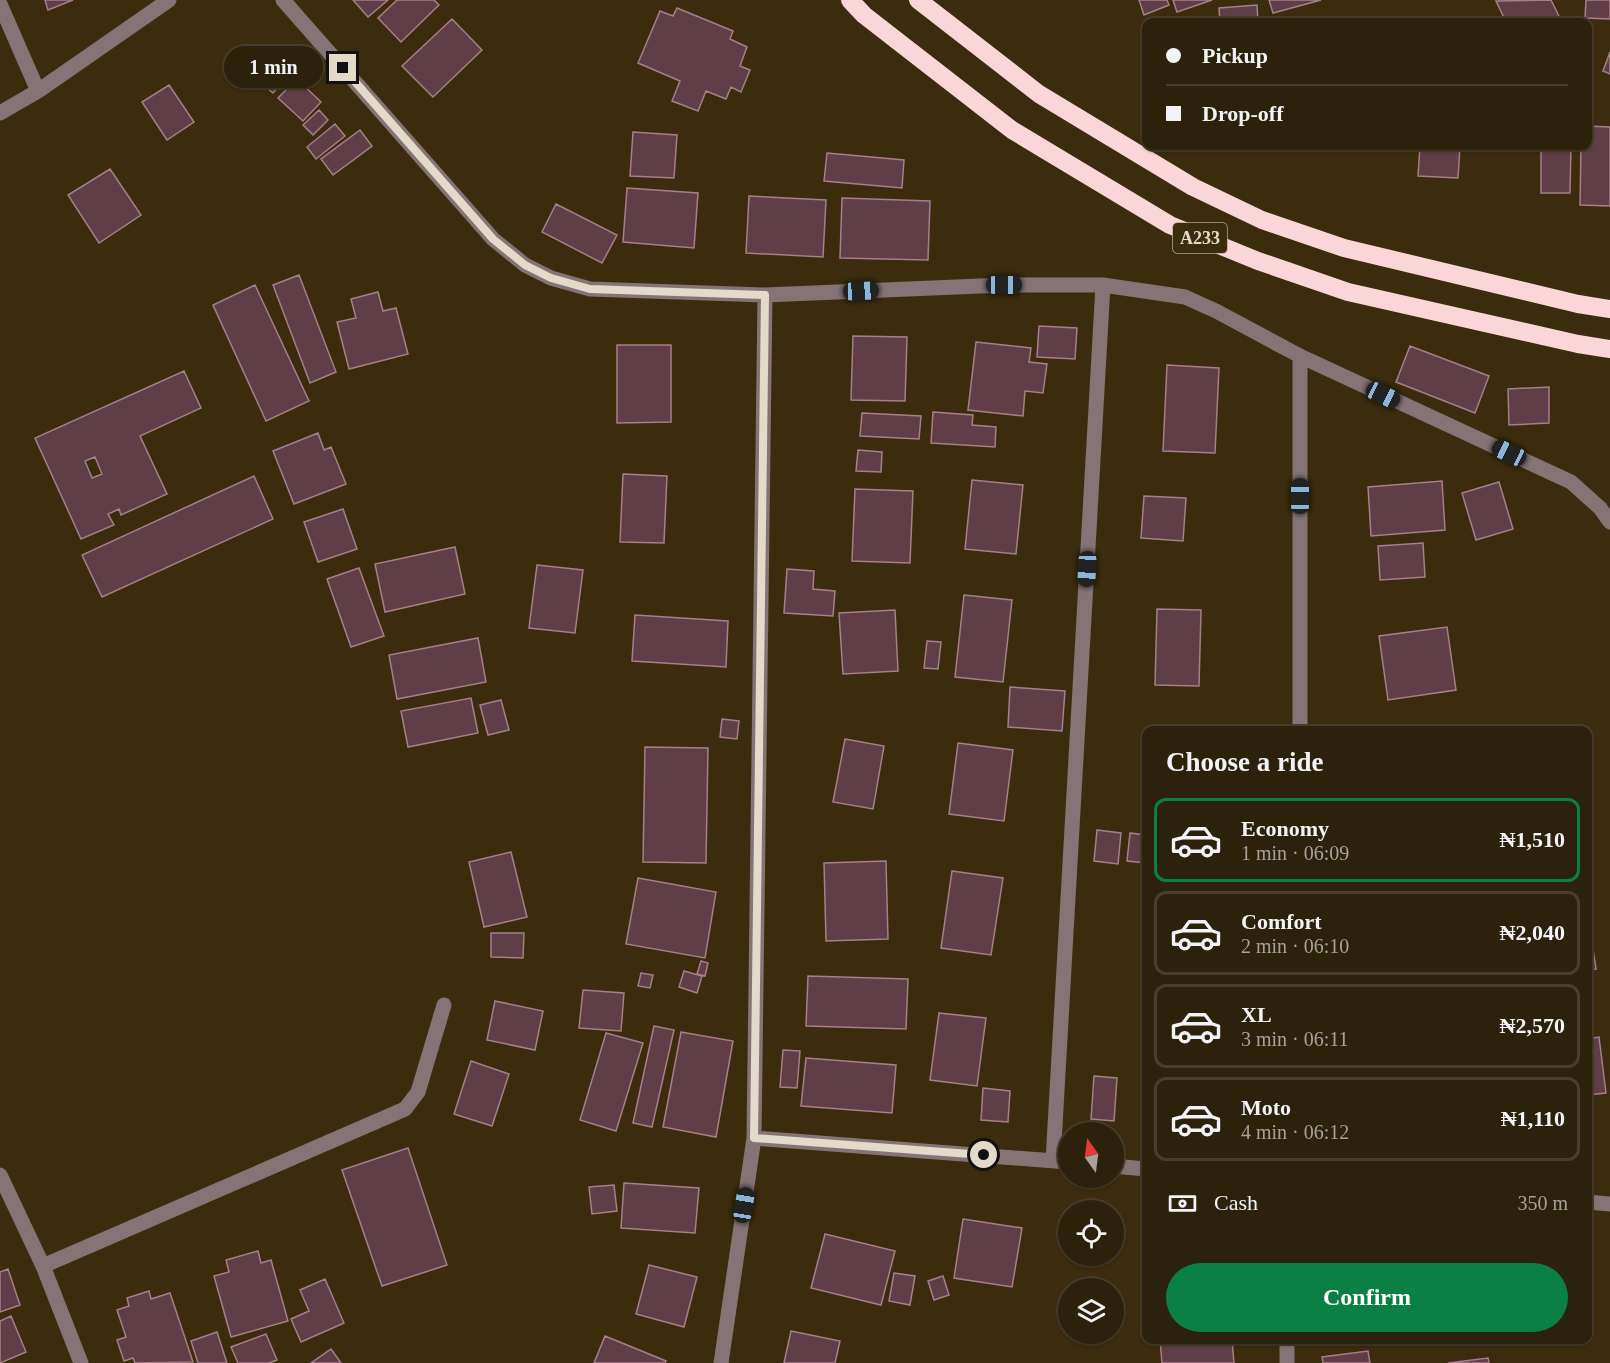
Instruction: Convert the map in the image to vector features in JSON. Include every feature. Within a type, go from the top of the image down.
[{"type":"highway","name":"A233","points":[[850,0],[864,15],[1012,130],[1170,225],[1258,261],[1348,292],[1578,344],[1610,349]]},
{"type":"highway","name":"A233","points":[[918,0],[1039,94],[1193,187],[1262,220],[1344,248],[1578,304],[1610,309]]},
{"type":"street","points":[[0,113],[38,91],[170,0]]},
{"type":"street","points":[[283,0],[493,239],[525,265],[551,278],[590,289],[765,295],[1004,285],[1103,285],[1185,297],[1300,356],[1571,482],[1600,508],[1610,522]]},
{"type":"street","points":[[0,4],[38,91]]},
{"type":"street","points":[[1063,1122],[1103,285]]},
{"type":"street","points":[[721,1363],[754,1138],[765,295]]},
{"type":"street","points":[[1300,356],[1300,726]]},
{"type":"street","points":[[43,1266],[405,1109],[418,1092],[444,1005]]},
{"type":"street","points":[[754,1138],[1058,1161]]},
{"type":"street","points":[[1124,1167],[1142,1169]]},
{"type":"street","points":[[0,1175],[43,1266],[81,1363]]},
{"type":"street","points":[[1592,1202],[1610,1204]]},
{"type":"street","points":[[1287,1344],[1287,1363]]},
{"type":"building","points":[[45,0],[73,0],[48,10]]},
{"type":"building","points":[[353,0],[388,0],[368,17]]},
{"type":"building","points":[[397,0],[434,0],[439,5],[401,42],[378,18]]},
{"type":"building","points":[[1139,0],[1167,0],[1169,5],[1144,15]]},
{"type":"building","points":[[1173,0],[1212,0],[1177,12]]},
{"type":"building","points":[[1269,0],[1321,0],[1273,13]]},
{"type":"building","points":[[1551,0],[1559,16],[1554,18],[1504,18],[1496,1]]},
{"type":"building","points":[[1586,0],[1610,0],[1610,19],[1585,18]]},
{"type":"building","points":[[1257,5],[1258,18],[1220,18],[1219,8]]},
{"type":"building","points":[[677,8],[733,31],[730,39],[747,47],[740,66],[750,70],[741,92],[731,87],[726,99],[706,91],[698,111],[672,101],[680,81],[638,63],[660,11],[673,16]]},
{"type":"building","points":[[452,19],[482,50],[433,97],[402,66]]},
{"type":"building","points":[[1610,52],[1610,74],[1603,71]]},
{"type":"building","points":[[281,62],[292,71],[273,93],[262,84]]},
{"type":"building","points":[[297,79],[321,102],[303,121],[278,98]]},
{"type":"building","points":[[169,85],[194,122],[167,140],[142,102]]},
{"type":"building","points":[[319,110],[328,120],[313,135],[303,125]]},
{"type":"building","points":[[335,124],[345,136],[316,159],[307,147]]},
{"type":"building","points":[[1592,126],[1610,127],[1610,206],[1580,205],[1581,150],[1592,150]]},
{"type":"building","points":[[360,130],[372,146],[333,175],[321,159]]},
{"type":"building","points":[[633,132],[677,135],[674,178],[630,176]]},
{"type":"building","points":[[1420,150],[1460,150],[1458,178],[1418,176]]},
{"type":"building","points":[[1541,150],[1571,150],[1570,193],[1541,193]]},
{"type":"building","points":[[827,153],[904,160],[902,188],[824,181]]},
{"type":"building","points":[[110,169],[141,215],[99,243],[68,195]]},
{"type":"building","points":[[627,188],[698,193],[694,248],[623,242]]},
{"type":"building","points":[[749,196],[826,200],[823,257],[746,253]]},
{"type":"building","points":[[842,198],[930,201],[928,260],[840,258]]},
{"type":"building","points":[[556,204],[617,235],[602,263],[542,232]]},
{"type":"building","points":[[299,275],[336,372],[310,383],[273,285]]},
{"type":"building","points":[[255,285],[309,401],[266,421],[213,305]]},
{"type":"building","points":[[378,292],[383,311],[396,308],[408,354],[349,369],[337,322],[356,318],[351,299]]},
{"type":"building","points":[[1039,326],[1077,328],[1075,359],[1037,357]]},
{"type":"building","points":[[853,336],[907,337],[905,401],[851,400]]},
{"type":"building","points":[[976,342],[1031,348],[1029,362],[1047,364],[1043,393],[1025,391],[1023,416],[968,410]]},
{"type":"building","points":[[617,345],[671,345],[671,422],[617,423]]},
{"type":"building","points":[[1410,346],[1489,376],[1475,413],[1396,382]]},
{"type":"building","points":[[1167,365],[1219,368],[1215,453],[1163,451]]},
{"type":"building","points":[[184,371],[201,408],[140,436],[167,494],[121,515],[119,509],[108,514],[114,525],[81,539],[35,438]],"holes":[[[95,457],[102,474],[92,478],[85,461]]]},
{"type":"building","points":[[1549,387],[1549,423],[1509,425],[1508,389]]},
{"type":"building","points":[[933,412],[973,415],[972,425],[996,427],[995,447],[931,443]]},
{"type":"building","points":[[862,413],[921,416],[919,439],[860,436]]},
{"type":"building","points":[[318,433],[324,450],[331,447],[346,484],[294,504],[273,451]]},
{"type":"building","points":[[858,450],[882,452],[881,472],[856,471]]},
{"type":"building","points":[[623,474],[667,476],[664,543],[620,542]]},
{"type":"building","points":[[254,476],[273,519],[102,597],[82,555]]},
{"type":"building","points":[[972,480],[1023,485],[1016,554],[965,549]]},
{"type":"building","points":[[1442,481],[1445,530],[1371,536],[1368,487]]},
{"type":"building","points":[[1499,482],[1513,529],[1476,540],[1462,493]]},
{"type":"building","points":[[855,489],[913,491],[910,563],[852,561]]},
{"type":"building","points":[[1144,496],[1186,498],[1183,541],[1141,538]]},
{"type":"building","points":[[343,509],[357,549],[318,562],[304,522]]},
{"type":"building","points":[[1423,543],[1425,577],[1380,580],[1378,546]]},
{"type":"building","points":[[455,547],[465,594],[385,612],[375,564]]},
{"type":"building","points":[[537,565],[583,570],[575,633],[529,628]]},
{"type":"building","points":[[359,568],[384,636],[351,647],[327,579]]},
{"type":"building","points":[[787,569],[814,571],[813,589],[835,591],[833,616],[784,613]]},
{"type":"building","points":[[964,595],[1012,600],[1003,682],[955,677]]},
{"type":"building","points":[[1157,609],[1201,610],[1199,686],[1155,685]]},
{"type":"building","points":[[895,610],[898,671],[843,674],[839,613]]},
{"type":"building","points":[[635,615],[728,621],[726,667],[632,661]]},
{"type":"building","points":[[1447,627],[1456,690],[1388,700],[1379,636]]},
{"type":"building","points":[[478,638],[486,682],[397,699],[389,655]]},
{"type":"building","points":[[927,641],[941,642],[938,669],[924,668]]},
{"type":"building","points":[[1010,687],[1065,691],[1062,731],[1008,727]]},
{"type":"building","points":[[471,698],[478,733],[408,747],[401,711]]},
{"type":"building","points":[[501,700],[509,730],[488,735],[480,705]]},
{"type":"building","points":[[722,719],[739,721],[737,739],[720,737]]},
{"type":"building","points":[[845,739],[884,746],[873,809],[833,802]]},
{"type":"building","points":[[958,743],[1013,750],[1004,821],[949,814]]},
{"type":"building","points":[[645,747],[708,748],[706,863],[643,862]]},
{"type":"building","points":[[1097,830],[1121,833],[1118,864],[1094,861]]},
{"type":"building","points":[[1130,833],[1142,834],[1142,863],[1127,861]]},
{"type":"building","points":[[511,852],[527,917],[484,927],[469,862]]},
{"type":"building","points":[[886,861],[888,939],[826,941],[824,863]]},
{"type":"building","points":[[952,871],[1003,878],[991,955],[941,948]]},
{"type":"building","points":[[638,878],[716,892],[705,958],[626,944]]},
{"type":"building","points":[[491,933],[524,933],[523,958],[491,957]]},
{"type":"building","points":[[1592,942],[1596,969],[1592,969]]},
{"type":"building","points":[[701,961],[708,963],[705,976],[697,974]]},
{"type":"building","points":[[684,971],[702,976],[697,993],[679,987]]},
{"type":"building","points":[[641,973],[653,975],[650,988],[638,986]]},
{"type":"building","points":[[808,976],[908,979],[906,1029],[806,1026]]},
{"type":"building","points":[[583,990],[624,993],[621,1031],[579,1028]]},
{"type":"building","points":[[495,1001],[543,1011],[535,1050],[487,1040]]},
{"type":"building","points":[[939,1013],[986,1018],[977,1086],[930,1080]]},
{"type":"building","points":[[654,1026],[674,1030],[652,1127],[633,1123]]},
{"type":"building","points":[[681,1032],[733,1041],[716,1137],[663,1127]]},
{"type":"building","points":[[606,1033],[643,1043],[616,1131],[580,1120]]},
{"type":"building","points":[[1599,1037],[1606,1093],[1592,1094],[1592,1038]]},
{"type":"building","points":[[783,1050],[800,1051],[797,1088],[780,1087]]},
{"type":"building","points":[[806,1058],[896,1065],[892,1113],[801,1106]]},
{"type":"building","points":[[471,1061],[509,1074],[492,1126],[454,1114]]},
{"type":"building","points":[[1094,1076],[1117,1078],[1114,1121],[1091,1119]]},
{"type":"building","points":[[983,1088],[1010,1091],[1008,1122],[981,1120]]},
{"type":"building","points":[[408,1148],[447,1265],[382,1286],[342,1170]]},
{"type":"building","points":[[624,1183],[699,1188],[695,1233],[621,1228]]},
{"type":"building","points":[[614,1185],[617,1211],[592,1214],[589,1187]]},
{"type":"building","points":[[963,1219],[1022,1228],[1012,1287],[954,1278]]},
{"type":"building","points":[[825,1234],[895,1251],[881,1305],[811,1288]]},
{"type":"building","points":[[258,1251],[261,1263],[271,1260],[288,1321],[231,1337],[214,1276],[229,1272],[226,1260]]},
{"type":"building","points":[[649,1265],[697,1277],[684,1327],[636,1314]]},
{"type":"building","points":[[8,1269],[20,1305],[0,1312],[0,1272]]},
{"type":"building","points":[[894,1273],[915,1276],[910,1305],[889,1301]]},
{"type":"building","points":[[943,1276],[949,1295],[934,1300],[928,1281]]},
{"type":"building","points":[[325,1279],[344,1323],[301,1342],[291,1319],[309,1311],[300,1290]]},
{"type":"building","points":[[149,1291],[151,1299],[170,1293],[193,1362],[135,1363],[133,1358],[124,1361],[117,1340],[126,1337],[117,1310],[129,1306],[127,1298]]},
{"type":"building","points":[[11,1316],[26,1352],[0,1363],[0,1321]]},
{"type":"building","points":[[791,1331],[840,1341],[835,1363],[784,1363]]},
{"type":"building","points":[[217,1332],[227,1363],[198,1363],[191,1341]]},
{"type":"building","points":[[266,1334],[277,1360],[269,1363],[238,1363],[231,1347]]},
{"type":"building","points":[[605,1336],[666,1361],[665,1363],[594,1363]]},
{"type":"building","points":[[1160,1344],[1232,1344],[1234,1363],[1162,1363]]},
{"type":"building","points":[[331,1349],[341,1363],[311,1363]]},
{"type":"building","points":[[1368,1351],[1370,1363],[1323,1363],[1322,1357]]},
{"type":"building","points":[[1488,1358],[1489,1363],[1448,1363]]},
{"type":"route","points":[[343,68],[493,239],[525,265],[551,278],[590,289],[765,295],[754,1138],[984,1155]]}]
